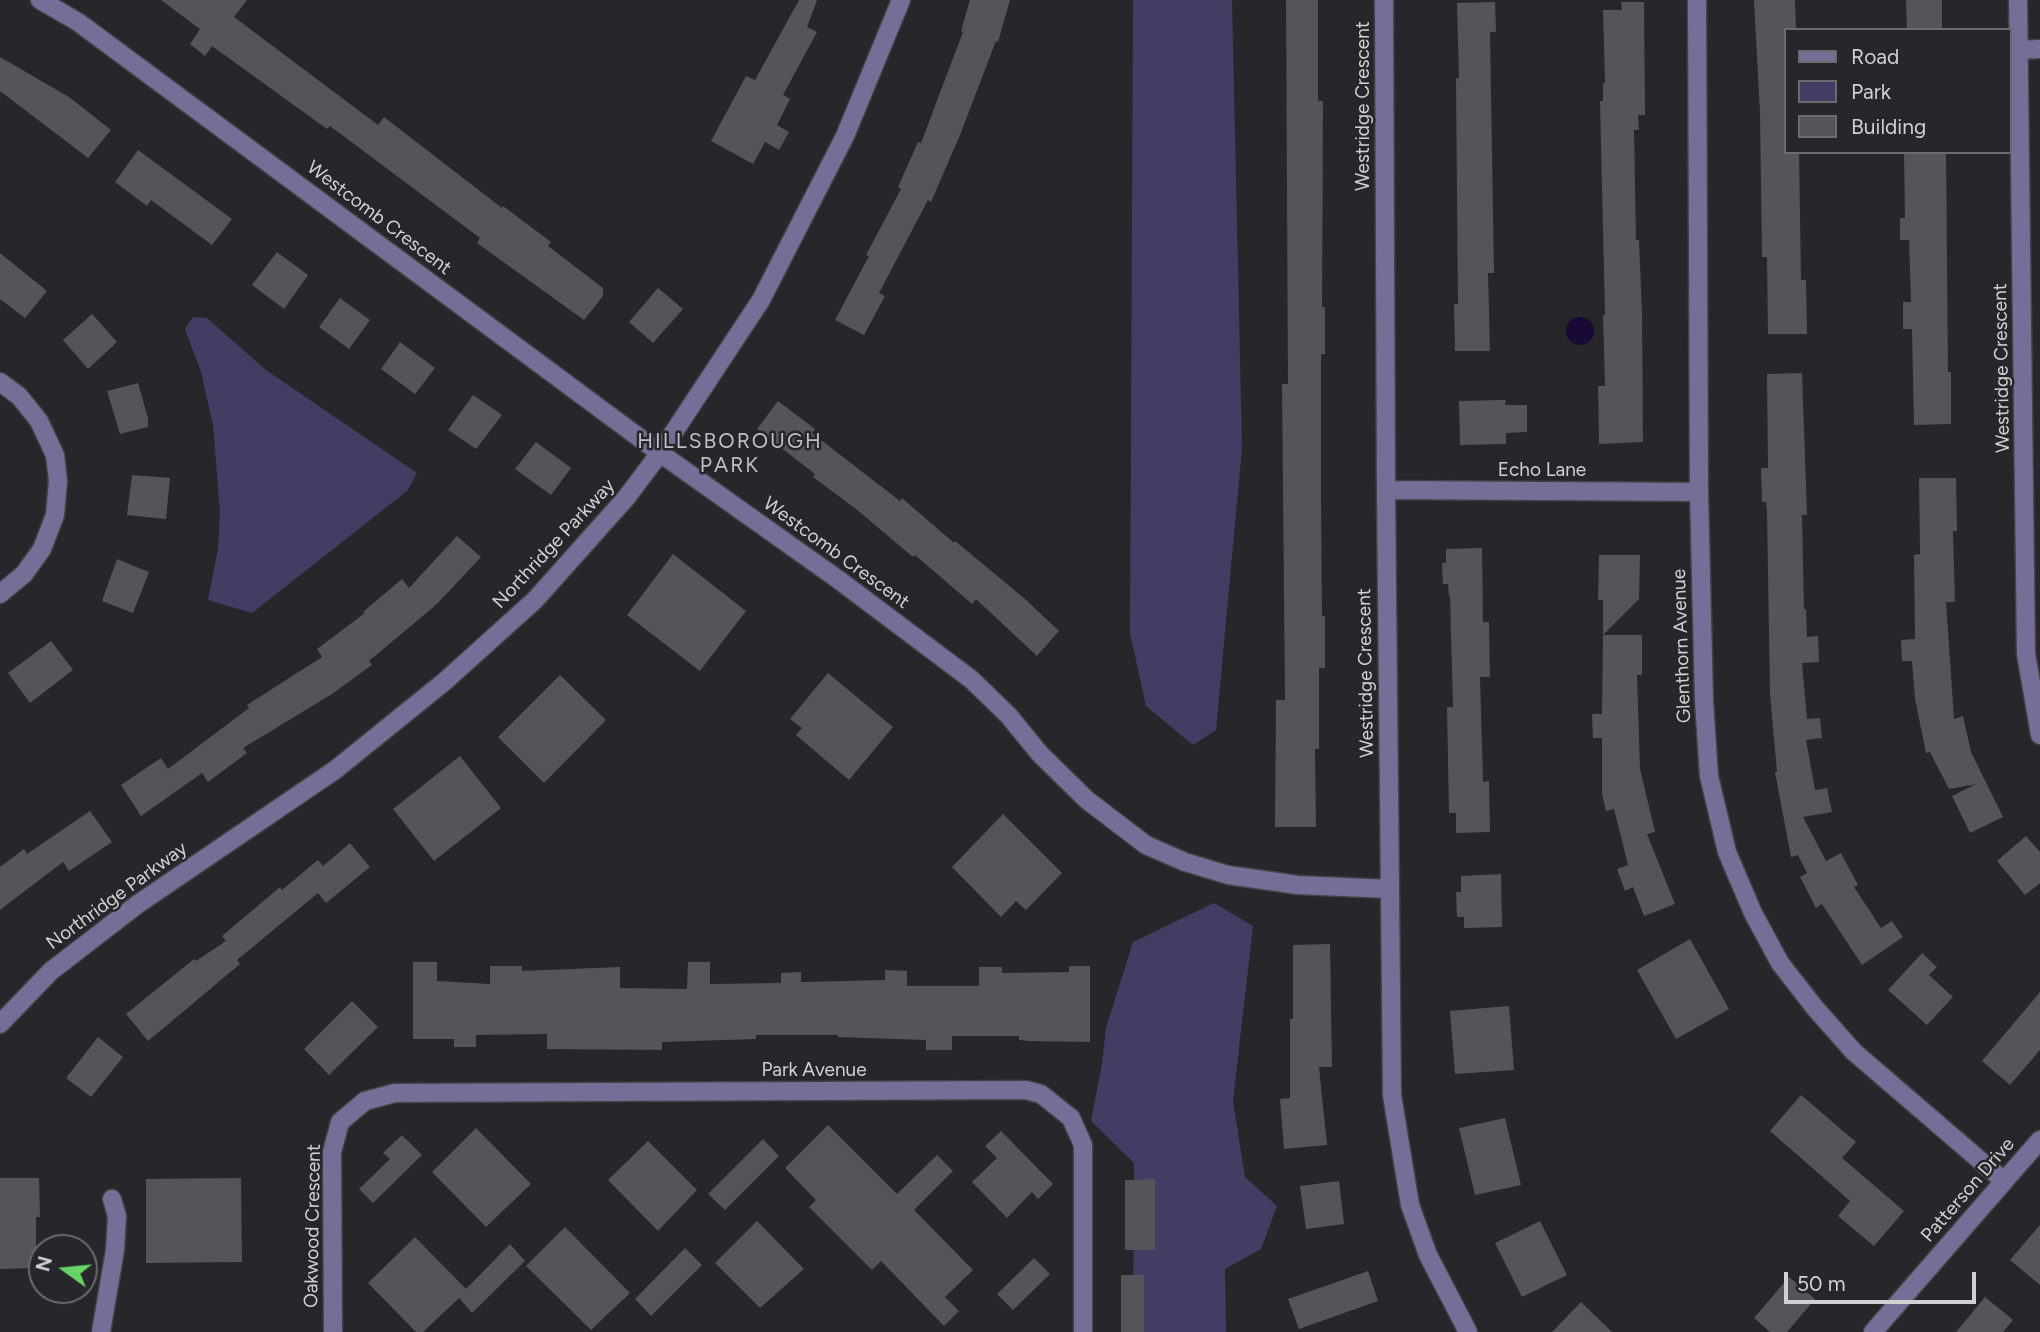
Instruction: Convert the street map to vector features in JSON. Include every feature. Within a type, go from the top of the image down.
[{"type":"street","name":"Westcomb Crescent","points":[[40,0],[78,22],[660,453],[839,580],[972,680],[1009,716],[1040,754],[1087,800],[1146,845],[1185,862],[1228,875],[1298,885],[1390,889]]},
{"type":"street","name":"Northridge Parkway","points":[[0,1024],[51,971],[94,937],[335,770],[444,682],[535,600],[626,498],[660,453],[761,300],[845,136],[901,0]]},
{"type":"street","name":"Westridge Crescent","points":[[1384,0],[1392,1094],[1409,1205],[1428,1255],[1468,1332]]},
{"type":"street","name":"Glenthorn Avenue","points":[[1697,0],[1699,492],[1704,701],[1709,775],[1727,852],[1753,913],[1780,963],[1815,1008],[1854,1052],[2004,1181]]},
{"type":"street","name":"Westridge Crescent","points":[[2018,0],[2025,654],[2040,735]]},
{"type":"street","points":[[2020,50],[2040,49]]},
{"type":"street","points":[[0,382],[19,396],[39,421],[55,455],[58,481],[55,515],[42,549],[24,574],[0,594]]},
{"type":"street","name":"Echo Lane","points":[[1386,490],[1699,492]]},
{"type":"street","name":"Park Avenue","points":[[340,1122],[365,1101],[395,1093],[1026,1090],[1041,1094],[1071,1118],[1083,1145],[1083,1332]]},
{"type":"street","name":"Oakwood Crescent","points":[[333,1332],[331,1152],[340,1122]]},
{"type":"street","name":"Patterson Drive","points":[[1872,1332],[2040,1140]]},
{"type":"street","points":[[101,1332],[117,1216],[112,1199]]},
{"type":"green space","points":[[1133,0],[1232,0],[1242,448],[1216,730],[1193,745],[1146,706],[1130,633]]},
{"type":"green space","points":[[193,317],[207,318],[266,370],[417,473],[407,491],[252,613],[208,600],[218,549],[220,512],[213,425],[201,372],[185,329]]},
{"type":"green space","points":[[1214,903],[1253,926],[1233,1101],[1245,1177],[1277,1206],[1261,1249],[1225,1269],[1226,1332],[1133,1332],[1134,1163],[1091,1121],[1106,1028],[1133,942]]},
{"type":"shaded area","points":[[1580,317],[1590,321],[1594,331],[1590,341],[1580,345],[1570,341],[1566,331],[1570,321]]},
{"type":"building","points":[[161,0],[247,0],[234,17],[378,125],[384,117],[502,208],[503,206],[551,242],[548,246],[603,288],[603,296],[584,320],[477,243],[480,238],[330,126],[327,129],[212,46],[205,56],[190,44],[200,29]]},
{"type":"building","points":[[799,0],[817,0],[807,27],[817,32],[783,95],[790,99],[777,125],[789,132],[779,150],[765,142],[753,164],[711,141],[746,76],[755,80]]},
{"type":"building","points":[[970,0],[1010,0],[998,42],[996,41],[931,202],[928,200],[879,293],[885,296],[864,335],[835,320],[901,189],[898,187],[918,142],[921,143],[963,32],[961,31]]},
{"type":"building","points":[[1286,0],[1318,0],[1318,101],[1323,101],[1322,307],[1325,307],[1325,354],[1321,354],[1321,494],[1325,668],[1319,668],[1319,749],[1315,749],[1316,827],[1275,827],[1276,700],[1285,700],[1282,384],[1288,384]]},
{"type":"building","points":[[1754,0],[1795,0],[1796,28],[1784,28],[1784,154],[1799,154],[1801,280],[1806,280],[1807,334],[1768,334],[1767,257],[1762,257],[1760,113]]},
{"type":"building","points":[[1906,0],[1942,0],[1942,28],[1907,28]]},
{"type":"building","points":[[1495,2],[1496,32],[1490,32],[1494,273],[1488,273],[1490,351],[1455,351],[1454,304],[1458,304],[1457,3]]},
{"type":"building","points":[[1621,2],[1644,2],[1645,115],[1638,115],[1639,130],[1634,130],[1636,240],[1639,240],[1642,314],[1643,442],[1599,444],[1598,386],[1605,386],[1600,101],[1603,101],[1605,83],[1603,10],[1622,10]]},
{"type":"building","points":[[0,57],[69,97],[111,130],[88,158],[0,91]]},
{"type":"building","points":[[138,150],[232,219],[212,245],[151,200],[147,206],[115,182]]},
{"type":"building","points":[[1904,154],[1946,154],[1951,424],[1914,425],[1912,329],[1903,329],[1903,302],[1911,302],[1909,240],[1900,240],[1900,218],[1905,218]]},
{"type":"building","points":[[277,252],[308,275],[284,309],[252,285]]},
{"type":"building","points":[[0,253],[47,291],[25,318],[0,299]]},
{"type":"building","points":[[658,288],[683,309],[653,343],[629,322]]},
{"type":"building","points":[[340,298],[370,320],[349,349],[319,327]]},
{"type":"building","points":[[92,314],[117,342],[88,369],[63,340]]},
{"type":"building","points":[[400,342],[435,368],[415,394],[381,369]]},
{"type":"building","points":[[1802,373],[1807,515],[1802,515],[1804,609],[1807,637],[1818,636],[1819,662],[1802,663],[1807,719],[1820,718],[1822,738],[1806,740],[1815,790],[1827,788],[1832,812],[1803,817],[1826,861],[1841,853],[1858,885],[1854,887],[1881,928],[1892,921],[1903,937],[1862,965],[1822,904],[1816,908],[1800,877],[1807,873],[1798,855],[1791,857],[1775,772],[1770,694],[1767,512],[1766,502],[1762,502],[1761,468],[1768,468],[1767,374]]},
{"type":"building","points":[[138,383],[148,427],[120,434],[107,391]]},
{"type":"building","points":[[473,395],[502,415],[476,449],[448,430]]},
{"type":"building","points":[[1506,400],[1505,405],[1527,405],[1527,432],[1506,433],[1506,444],[1460,445],[1459,401]]},
{"type":"building","points":[[778,401],[815,429],[812,433],[900,501],[902,498],[954,543],[955,541],[1059,631],[1037,656],[976,599],[972,604],[757,429]]},
{"type":"building","points":[[536,442],[571,468],[551,495],[515,469]]},
{"type":"building","points":[[132,475],[170,478],[166,519],[127,515]]},
{"type":"building","points":[[1919,478],[1956,478],[1957,531],[1953,531],[1955,602],[1946,602],[1954,719],[1963,716],[1971,752],[2003,817],[1970,833],[1952,796],[1976,784],[1949,789],[1930,752],[1926,753],[1915,699],[1912,661],[1902,661],[1901,640],[1915,639],[1914,555],[1920,554]]},
{"type":"building","points":[[457,536],[481,557],[437,604],[369,661],[372,665],[332,694],[243,748],[247,753],[208,782],[202,773],[141,816],[121,785],[161,758],[168,769],[249,708],[247,705],[322,657],[317,649],[365,613],[363,612],[402,579],[409,588]]},
{"type":"building","points":[[1482,548],[1483,622],[1489,622],[1490,677],[1480,677],[1483,782],[1489,781],[1490,832],[1456,833],[1456,813],[1449,813],[1447,707],[1453,707],[1450,596],[1448,584],[1443,584],[1442,563],[1446,563],[1446,549]]},
{"type":"building","points":[[673,554],[746,611],[700,671],[627,615]]},
{"type":"building","points":[[1599,555],[1640,555],[1639,599],[1603,635],[1603,600],[1598,600]]},
{"type":"building","points":[[117,559],[149,572],[133,613],[102,601]]},
{"type":"building","points":[[1603,635],[1642,635],[1642,675],[1637,675],[1640,769],[1655,832],[1647,834],[1675,904],[1644,916],[1633,887],[1625,891],[1617,869],[1628,865],[1614,809],[1606,811],[1602,794],[1602,738],[1593,738],[1592,714],[1602,714]]},
{"type":"building","points":[[51,641],[73,670],[30,703],[8,673]]},
{"type":"building","points":[[828,673],[893,727],[849,780],[796,735],[802,728],[790,719]]},
{"type":"building","points":[[560,675],[606,720],[544,783],[498,737]]},
{"type":"building","points":[[460,756],[501,808],[434,861],[393,809]]},
{"type":"building","points":[[90,811],[112,842],[69,871],[63,862],[0,910],[0,867],[24,849],[27,854]]},
{"type":"building","points":[[1003,814],[1062,873],[1026,910],[1016,901],[1001,917],[952,867]]},
{"type":"building","points":[[2026,836],[2040,852],[2040,883],[2025,895],[1997,861]]},
{"type":"building","points":[[350,843],[370,867],[326,903],[318,893],[237,960],[240,964],[148,1041],[126,1014],[194,959],[196,961],[226,941],[222,936],[280,887],[282,890],[318,860],[323,866]]},
{"type":"building","points":[[1501,874],[1502,927],[1464,928],[1464,917],[1457,917],[1456,892],[1461,892],[1461,876]]},
{"type":"building","points":[[1690,939],[1729,1009],[1676,1039],[1637,970]]},
{"type":"building","points":[[1330,944],[1332,1067],[1319,1067],[1327,1145],[1284,1149],[1280,1099],[1290,1098],[1293,945]]},
{"type":"building","points":[[1922,953],[1937,967],[1929,975],[1953,997],[1927,1025],[1888,990]]},
{"type":"building","points":[[413,962],[437,962],[437,981],[490,984],[490,966],[522,966],[522,971],[620,967],[620,988],[687,989],[688,962],[710,962],[710,984],[781,983],[781,973],[801,972],[801,982],[885,980],[885,970],[907,971],[907,986],[979,986],[979,967],[1002,967],[1002,973],[1069,972],[1069,966],[1090,966],[1090,1042],[1029,1041],[1019,1040],[1019,1036],[952,1036],[952,1050],[926,1050],[926,1040],[838,1035],[756,1035],[756,1039],[662,1042],[662,1050],[547,1049],[547,1034],[476,1035],[476,1047],[454,1047],[454,1039],[413,1039]]},
{"type":"building","points":[[2040,992],[2040,1050],[2010,1085],[1982,1061]]},
{"type":"building","points":[[352,1001],[378,1027],[329,1075],[304,1049]]},
{"type":"building","points":[[1509,1006],[1514,1070],[1455,1074],[1450,1011]]},
{"type":"building","points":[[98,1037],[123,1057],[91,1097],[66,1078]]},
{"type":"building","points":[[1801,1095],[1856,1142],[1842,1158],[1904,1211],[1874,1246],[1838,1216],[1850,1201],[1770,1131]]},
{"type":"building","points":[[1505,1118],[1521,1185],[1475,1195],[1459,1128]]},
{"type":"building","points":[[828,1125],[897,1194],[937,1155],[953,1171],[914,1210],[973,1270],[945,1297],[959,1311],[944,1326],[881,1261],[872,1270],[809,1207],[816,1200],[785,1168]]},
{"type":"building","points":[[476,1128],[531,1184],[486,1227],[432,1172]]},
{"type":"building","points":[[1001,1131],[1053,1184],[1038,1199],[1032,1192],[1007,1218],[972,1182],[997,1158],[985,1146]]},
{"type":"building","points":[[402,1135],[422,1155],[373,1203],[359,1189],[390,1159],[383,1153]]},
{"type":"building","points":[[763,1139],[779,1156],[725,1210],[708,1194]]},
{"type":"building","points":[[648,1141],[697,1190],[658,1231],[608,1180]]},
{"type":"building","points":[[0,1178],[39,1178],[40,1217],[36,1217],[36,1234],[28,1234],[28,1268],[0,1269]]},
{"type":"building","points":[[241,1178],[242,1262],[146,1263],[146,1179]]},
{"type":"building","points":[[1155,1179],[1155,1250],[1125,1250],[1125,1180]]},
{"type":"building","points":[[1339,1181],[1344,1224],[1306,1229],[1300,1186]]},
{"type":"building","points":[[757,1221],[804,1269],[760,1308],[715,1263]]},
{"type":"building","points":[[1540,1221],[1567,1275],[1522,1297],[1495,1243]]},
{"type":"building","points":[[2040,1225],[2040,1285],[2010,1260]]},
{"type":"building","points":[[565,1227],[630,1293],[591,1330],[526,1266]]},
{"type":"building","points":[[415,1237],[466,1289],[510,1244],[525,1261],[472,1313],[459,1298],[423,1332],[416,1332],[368,1283]]},
{"type":"building","points":[[685,1248],[702,1265],[651,1316],[635,1299]]},
{"type":"building","points":[[1034,1258],[1050,1274],[1013,1310],[997,1294]]},
{"type":"building","points":[[1368,1271],[1378,1301],[1299,1329],[1288,1299]]},
{"type":"building","points":[[1121,1275],[1144,1275],[1144,1332],[1121,1332]]},
{"type":"building","points":[[1789,1277],[1815,1299],[1787,1332],[1770,1332],[1754,1318]]},
{"type":"building","points":[[1985,1297],[2013,1320],[2003,1332],[1956,1332]]},
{"type":"building","points":[[1581,1302],[1612,1332],[1552,1332]]},
{"type":"district","name":"HILLSBOROUGH PARK","points":[[730,454]]}]
